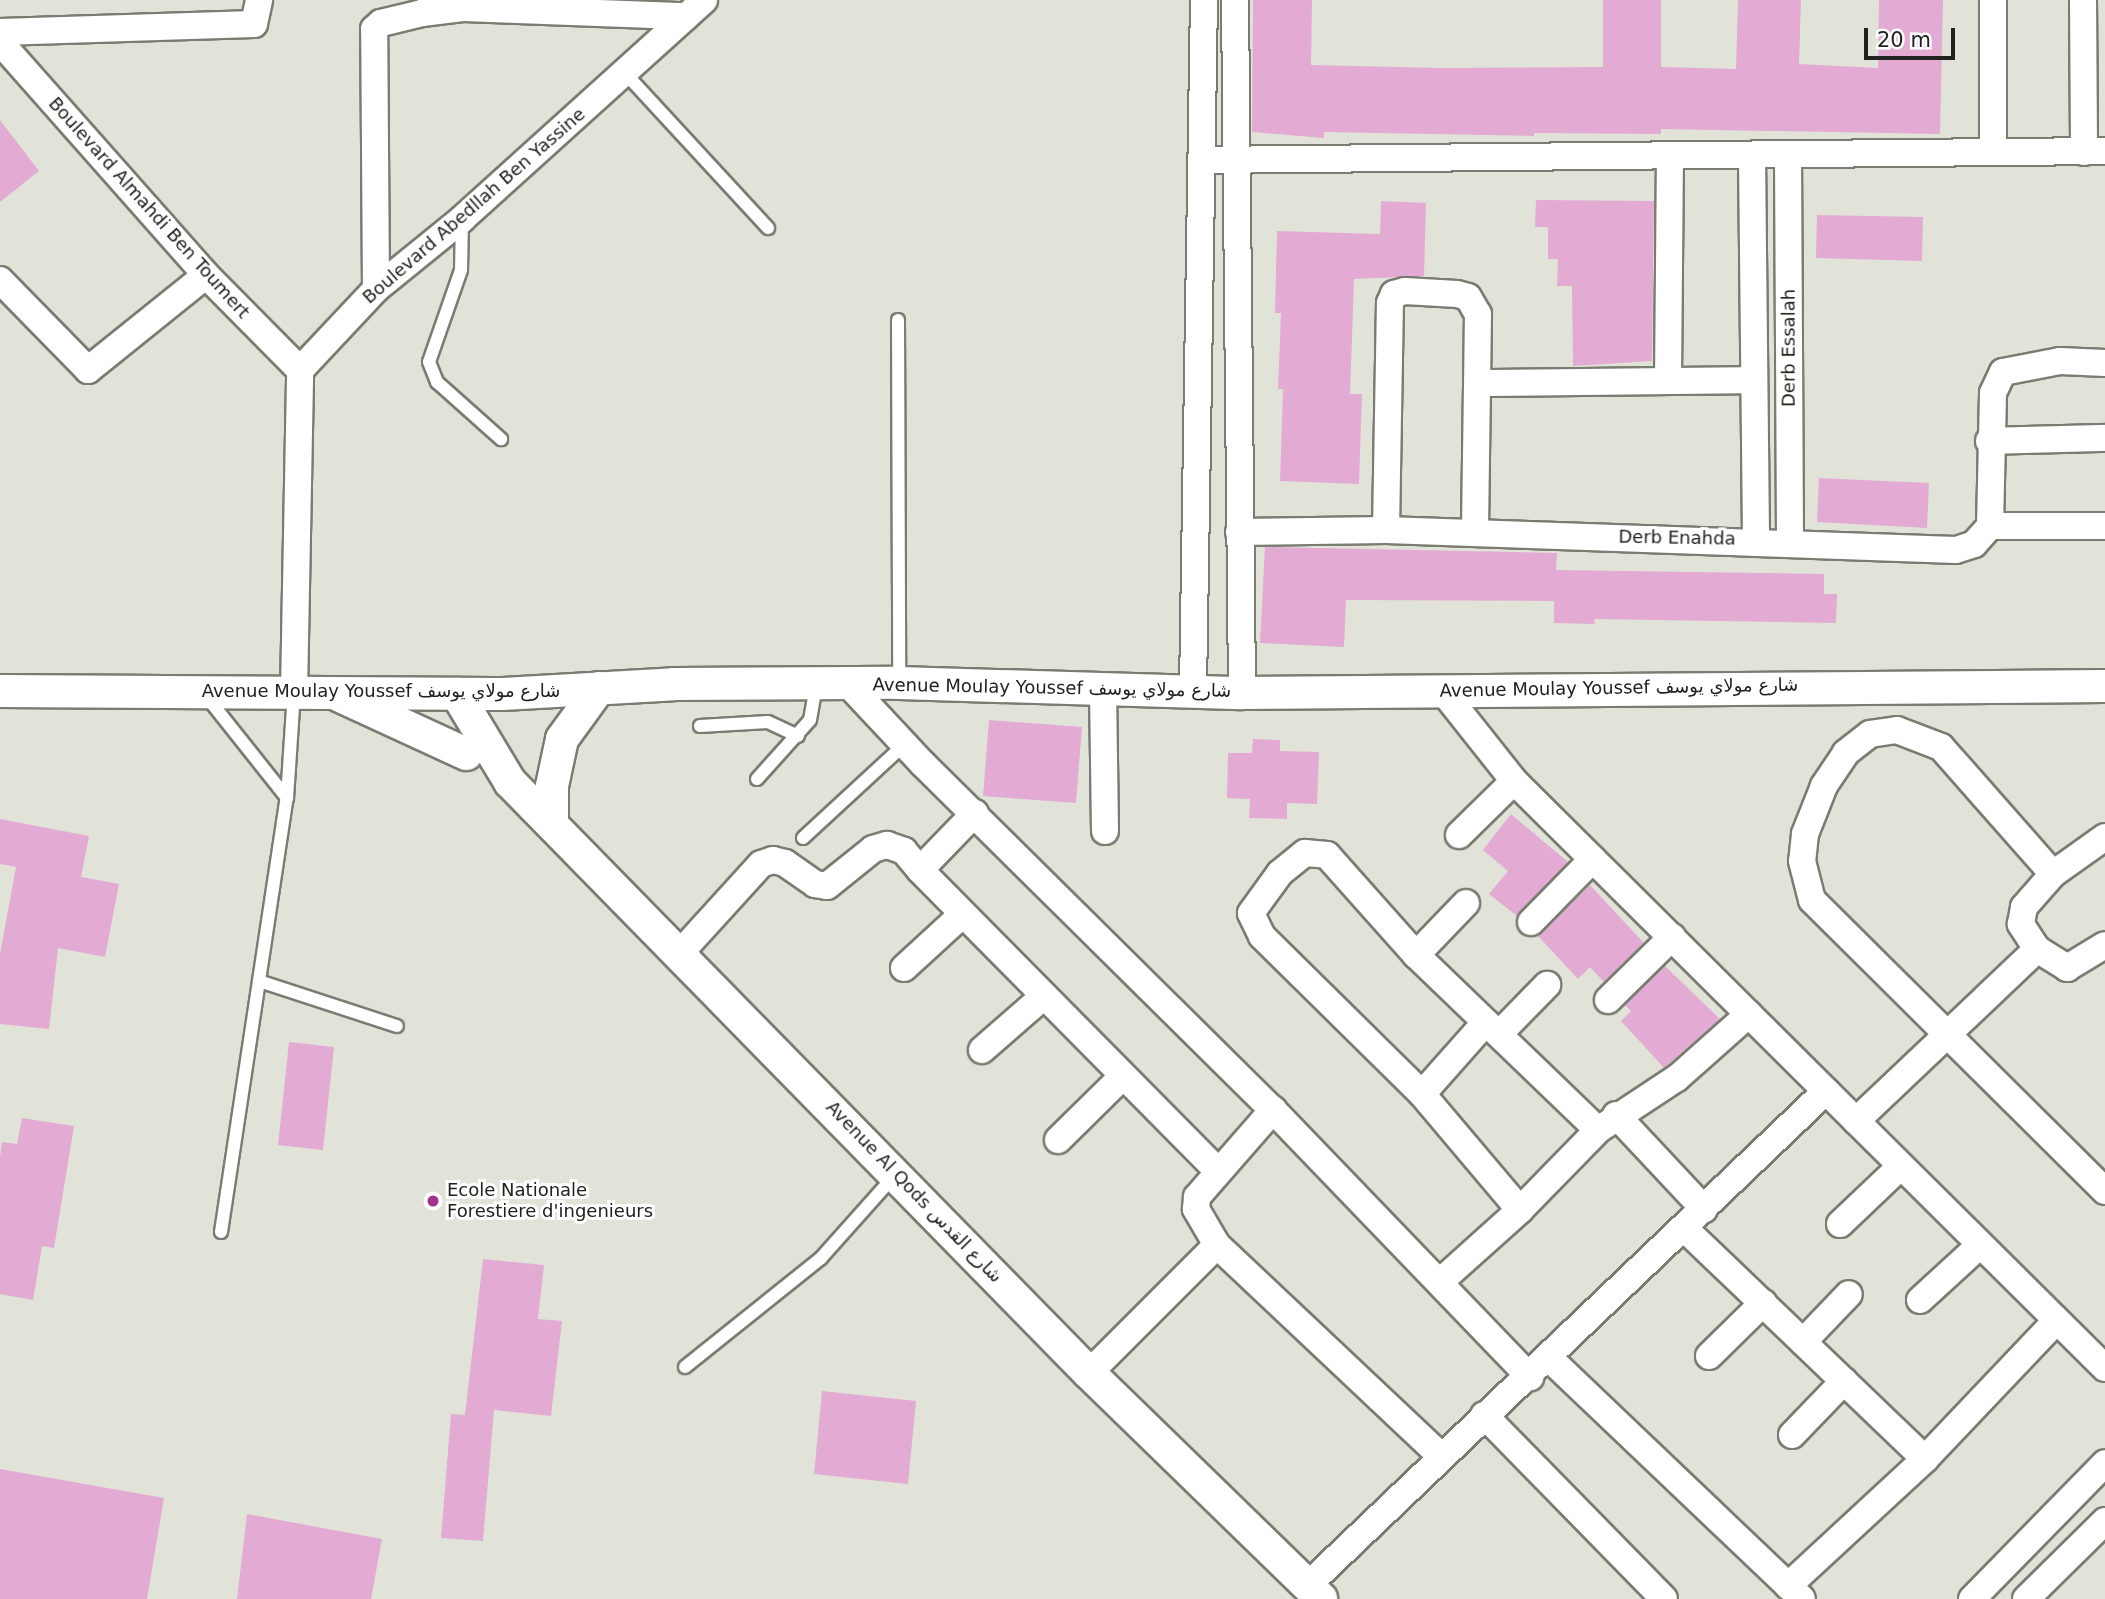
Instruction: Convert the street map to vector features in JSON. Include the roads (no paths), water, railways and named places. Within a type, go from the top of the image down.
[{"type":"street","points":[[1192,690],[1203,0]]},
{"type":"street","points":[[1235,0],[1242,693]]},
{"type":"street","points":[[1993,0],[1993,152]]},
{"type":"street","points":[[1201,160],[2094,151],[2094,29],[2083,0]]},
{"type":"street","points":[[376,289],[374,29],[380,23],[463,4],[695,8]]},
{"type":"street","name":"Boulevard Abedllah Ben Yassine","points":[[300,370],[376,289],[462,219],[695,8]]},
{"type":"street","points":[[0,32],[254,24],[259,9]]},
{"type":"street","name":"Boulevard Almahdi Ben Toumert","points":[[0,42],[206,275],[300,370]]},
{"type":"street","name":"Derb Essalah","points":[[1752,155],[1752,380],[1756,540]]},
{"type":"street","name":"Derb Essalah","points":[[1788,155],[1790,541]]},
{"type":"street","points":[[1668,381],[1670,156]]},
{"type":"street","points":[[0,280],[88,370],[206,275]]},
{"type":"street","points":[[1386,530],[1388,350],[1394,294],[1468,297],[1478,314],[1480,383],[1475,533]]},
{"type":"street","points":[[2105,363],[2060,361],[2009,367],[1993,393],[1989,441],[1990,526],[2105,526]]},
{"type":"street","points":[[294,692],[300,370]]},
{"type":"street","points":[[1480,383],[1752,380]]},
{"type":"street","points":[[1989,441],[2105,438]]},
{"type":"street","name":"Derb Enahda","points":[[1239,532],[1386,530],[1790,541],[1956,550],[1975,544],[1990,526]]},
{"type":"street","name":"Avenue Moulay Youssef شارع مولاي يوسف","points":[[0,691],[457,694],[599,688],[899,683],[1242,693],[2105,686]]},
{"type":"street","points":[[849,685],[1273,1110],[1441,1281],[1530,1377]]},
{"type":"street","points":[[552,824],[552,786],[562,740],[599,688]]},
{"type":"street","points":[[1103,688],[1105,831]]},
{"type":"street","points":[[1442,690],[1514,780],[2105,1368]]},
{"type":"street","points":[[333,692],[466,754]]},
{"type":"street","name":"Avenue Al Qods شارع القدس","points":[[408,694],[466,754],[510,782],[1088,1373],[1315,1592]]},
{"type":"street","name":"Avenue Al Qods شارع القدس","points":[[457,694],[510,782]]},
{"type":"street","points":[[2053,874],[1933,742],[1884,730],[1846,753],[1824,786],[1805,834],[1804,882],[1812,900],[1945,1036],[2105,1191]]},
{"type":"street","points":[[1459,835],[1514,780]]},
{"type":"street","points":[[920,870],[975,813]]},
{"type":"street","points":[[2105,837],[2053,874],[2020,917],[2037,949],[2067,968],[2105,944]]},
{"type":"street","points":[[680,953],[761,864],[772,860],[785,863],[815,884],[827,886],[873,849],[887,845],[904,850],[963,914],[1218,1171]]},
{"type":"street","points":[[1520,1210],[1422,1094],[1272,950],[1251,913],[1280,873],[1305,853],[1321,852],[1416,955],[1492,1028],[1607,1123],[1704,1209]]},
{"type":"street","points":[[1531,922],[1593,859]]},
{"type":"street","points":[[1416,955],[1466,904]]},
{"type":"street","points":[[904,968],[963,914]]},
{"type":"street","points":[[1608,1000],[1672,937]]},
{"type":"street","points":[[1856,1121],[2037,949]]},
{"type":"street","points":[[1422,1094],[1492,1028],[1547,985]]},
{"type":"street","points":[[982,1050],[1044,996]]},
{"type":"street","points":[[1441,1281],[1520,1210],[1607,1123],[1677,1078],[1749,1014]]},
{"type":"street","points":[[1058,1140],[1123,1076]]},
{"type":"street","points":[[1315,1592],[1441,1456],[1484,1415],[1530,1377],[1826,1091]]},
{"type":"street","points":[[1273,1110],[1218,1171],[1195,1203],[1217,1245],[1441,1456]]},
{"type":"street","points":[[1840,1224],[1901,1166]]},
{"type":"street","points":[[1684,1228],[1925,1459]]},
{"type":"street","points":[[1088,1373],[1217,1245]]},
{"type":"street","points":[[1920,1300],[1980,1245]]},
{"type":"street","points":[[1803,1342],[1849,1294]]},
{"type":"street","points":[[1709,1356],[1763,1303]]},
{"type":"street","points":[[1549,1358],[1795,1593],[2056,1321]]},
{"type":"street","points":[[1792,1435],[1844,1381]]},
{"type":"street","points":[[1484,1415],[1664,1599]]},
{"type":"street","points":[[1972,1599],[2105,1462]]},
{"type":"street","points":[[2026,1599],[2105,1521]]},
{"type":"lane","points":[[625,73],[768,228]]},
{"type":"lane","points":[[462,219],[461,270],[429,362],[437,382],[500,439]]},
{"type":"lane","points":[[898,320],[899,683]]},
{"type":"lane","points":[[757,779],[810,720],[816,685]]},
{"type":"lane","points":[[221,1232],[287,798],[294,692]]},
{"type":"lane","points":[[204,693],[287,798]]},
{"type":"lane","points":[[700,726],[768,722],[798,736]]},
{"type":"lane","points":[[803,838],[905,744]]},
{"type":"lane","points":[[259,981],[397,1026]]},
{"type":"lane","points":[[685,1367],[821,1258],[896,1174]]},
{"type":"place","name":"Ecole Nationale Forestiere d'ingenieurs","points":[[433,1201]]}]
